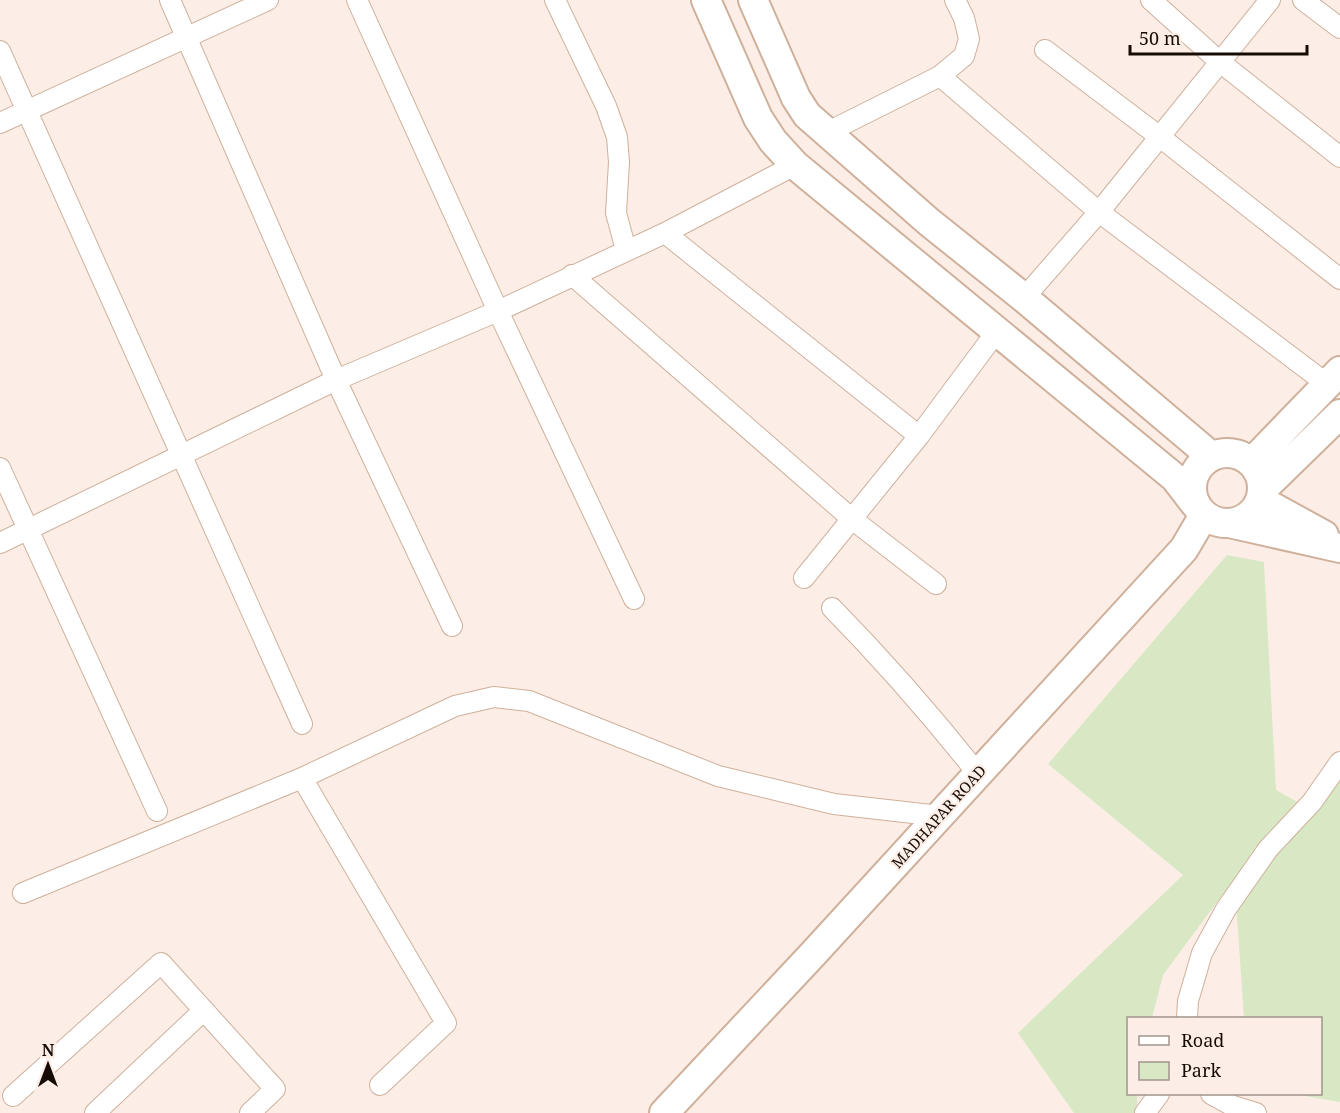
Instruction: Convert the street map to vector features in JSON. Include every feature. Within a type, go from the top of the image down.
[{"type":"main road","points":[[706,0],[758,118],[773,141],[795,165],[1175,478],[1211,516],[1340,546]]},
{"type":"main road","points":[[753,0],[796,98],[807,115],[929,222],[1024,298],[1211,456]]},
{"type":"main road","points":[[1251,462],[1333,378]]},
{"type":"main road","points":[[1262,494],[1260,473],[1251,462],[1239,454],[1225,452],[1211,456],[1200,465],[1192,478],[1191,491],[1211,516],[1242,520],[1253,512],[1262,494],[1340,414]]},
{"type":"main road","points":[[1262,494],[1340,546]]},
{"type":"main road","name":"MADHAPAR ROAD","points":[[664,1113],[940,816],[1184,549],[1211,516]]},
{"type":"street","points":[[170,0],[336,380],[452,627]]},
{"type":"street","points":[[0,123],[268,0]]},
{"type":"street","points":[[357,0],[498,311],[634,599]]},
{"type":"street","points":[[555,0],[606,106],[617,137],[619,162],[616,213],[626,250]]},
{"type":"street","points":[[826,133],[940,76],[964,56],[969,39],[964,18],[955,0]]},
{"type":"street","points":[[1151,0],[1220,62],[1340,157]]},
{"type":"street","points":[[1024,298],[1099,212],[1270,0]]},
{"type":"street","points":[[1303,0],[1340,28]]},
{"type":"street","points":[[1045,50],[1340,279]]},
{"type":"street","points":[[0,51],[302,724]]},
{"type":"street","points":[[940,76],[1099,212],[1333,378]]},
{"type":"street","points":[[0,543],[336,380],[498,311],[665,233],[795,165]]},
{"type":"street","points":[[665,233],[919,436]]},
{"type":"street","points":[[572,275],[852,519],[936,584]]},
{"type":"street","points":[[804,578],[919,436],[997,331]]},
{"type":"street","points":[[0,468],[158,811]]},
{"type":"street","points":[[832,608],[935,719],[978,774]]},
{"type":"street","points":[[23,893],[302,778],[455,706],[494,697],[529,700],[718,776],[834,804],[940,816]]},
{"type":"street","points":[[1187,1017],[1188,1001],[1202,953],[1226,909],[1268,849],[1312,802],[1340,762]]},
{"type":"street","points":[[302,778],[446,1023],[380,1085]]},
{"type":"street","points":[[13,1096],[161,963],[275,1089],[250,1113]]},
{"type":"street","points":[[95,1113],[204,1010]]},
{"type":"street","points":[[1145,1113],[1158,1095]]},
{"type":"street","points":[[1213,1095],[1233,1106],[1256,1113]]},
{"type":"green space","points":[[1227,555],[1264,562],[1276,790],[1317,813],[1340,765],[1340,1102],[1300,1095],[1322,1095],[1322,1017],[1244,1017],[1236,902],[1223,894],[1163,975],[1152,1017],[1127,1017],[1127,1095],[1137,1095],[1137,1113],[1074,1113],[1018,1033],[1183,875],[1048,764]]}]
